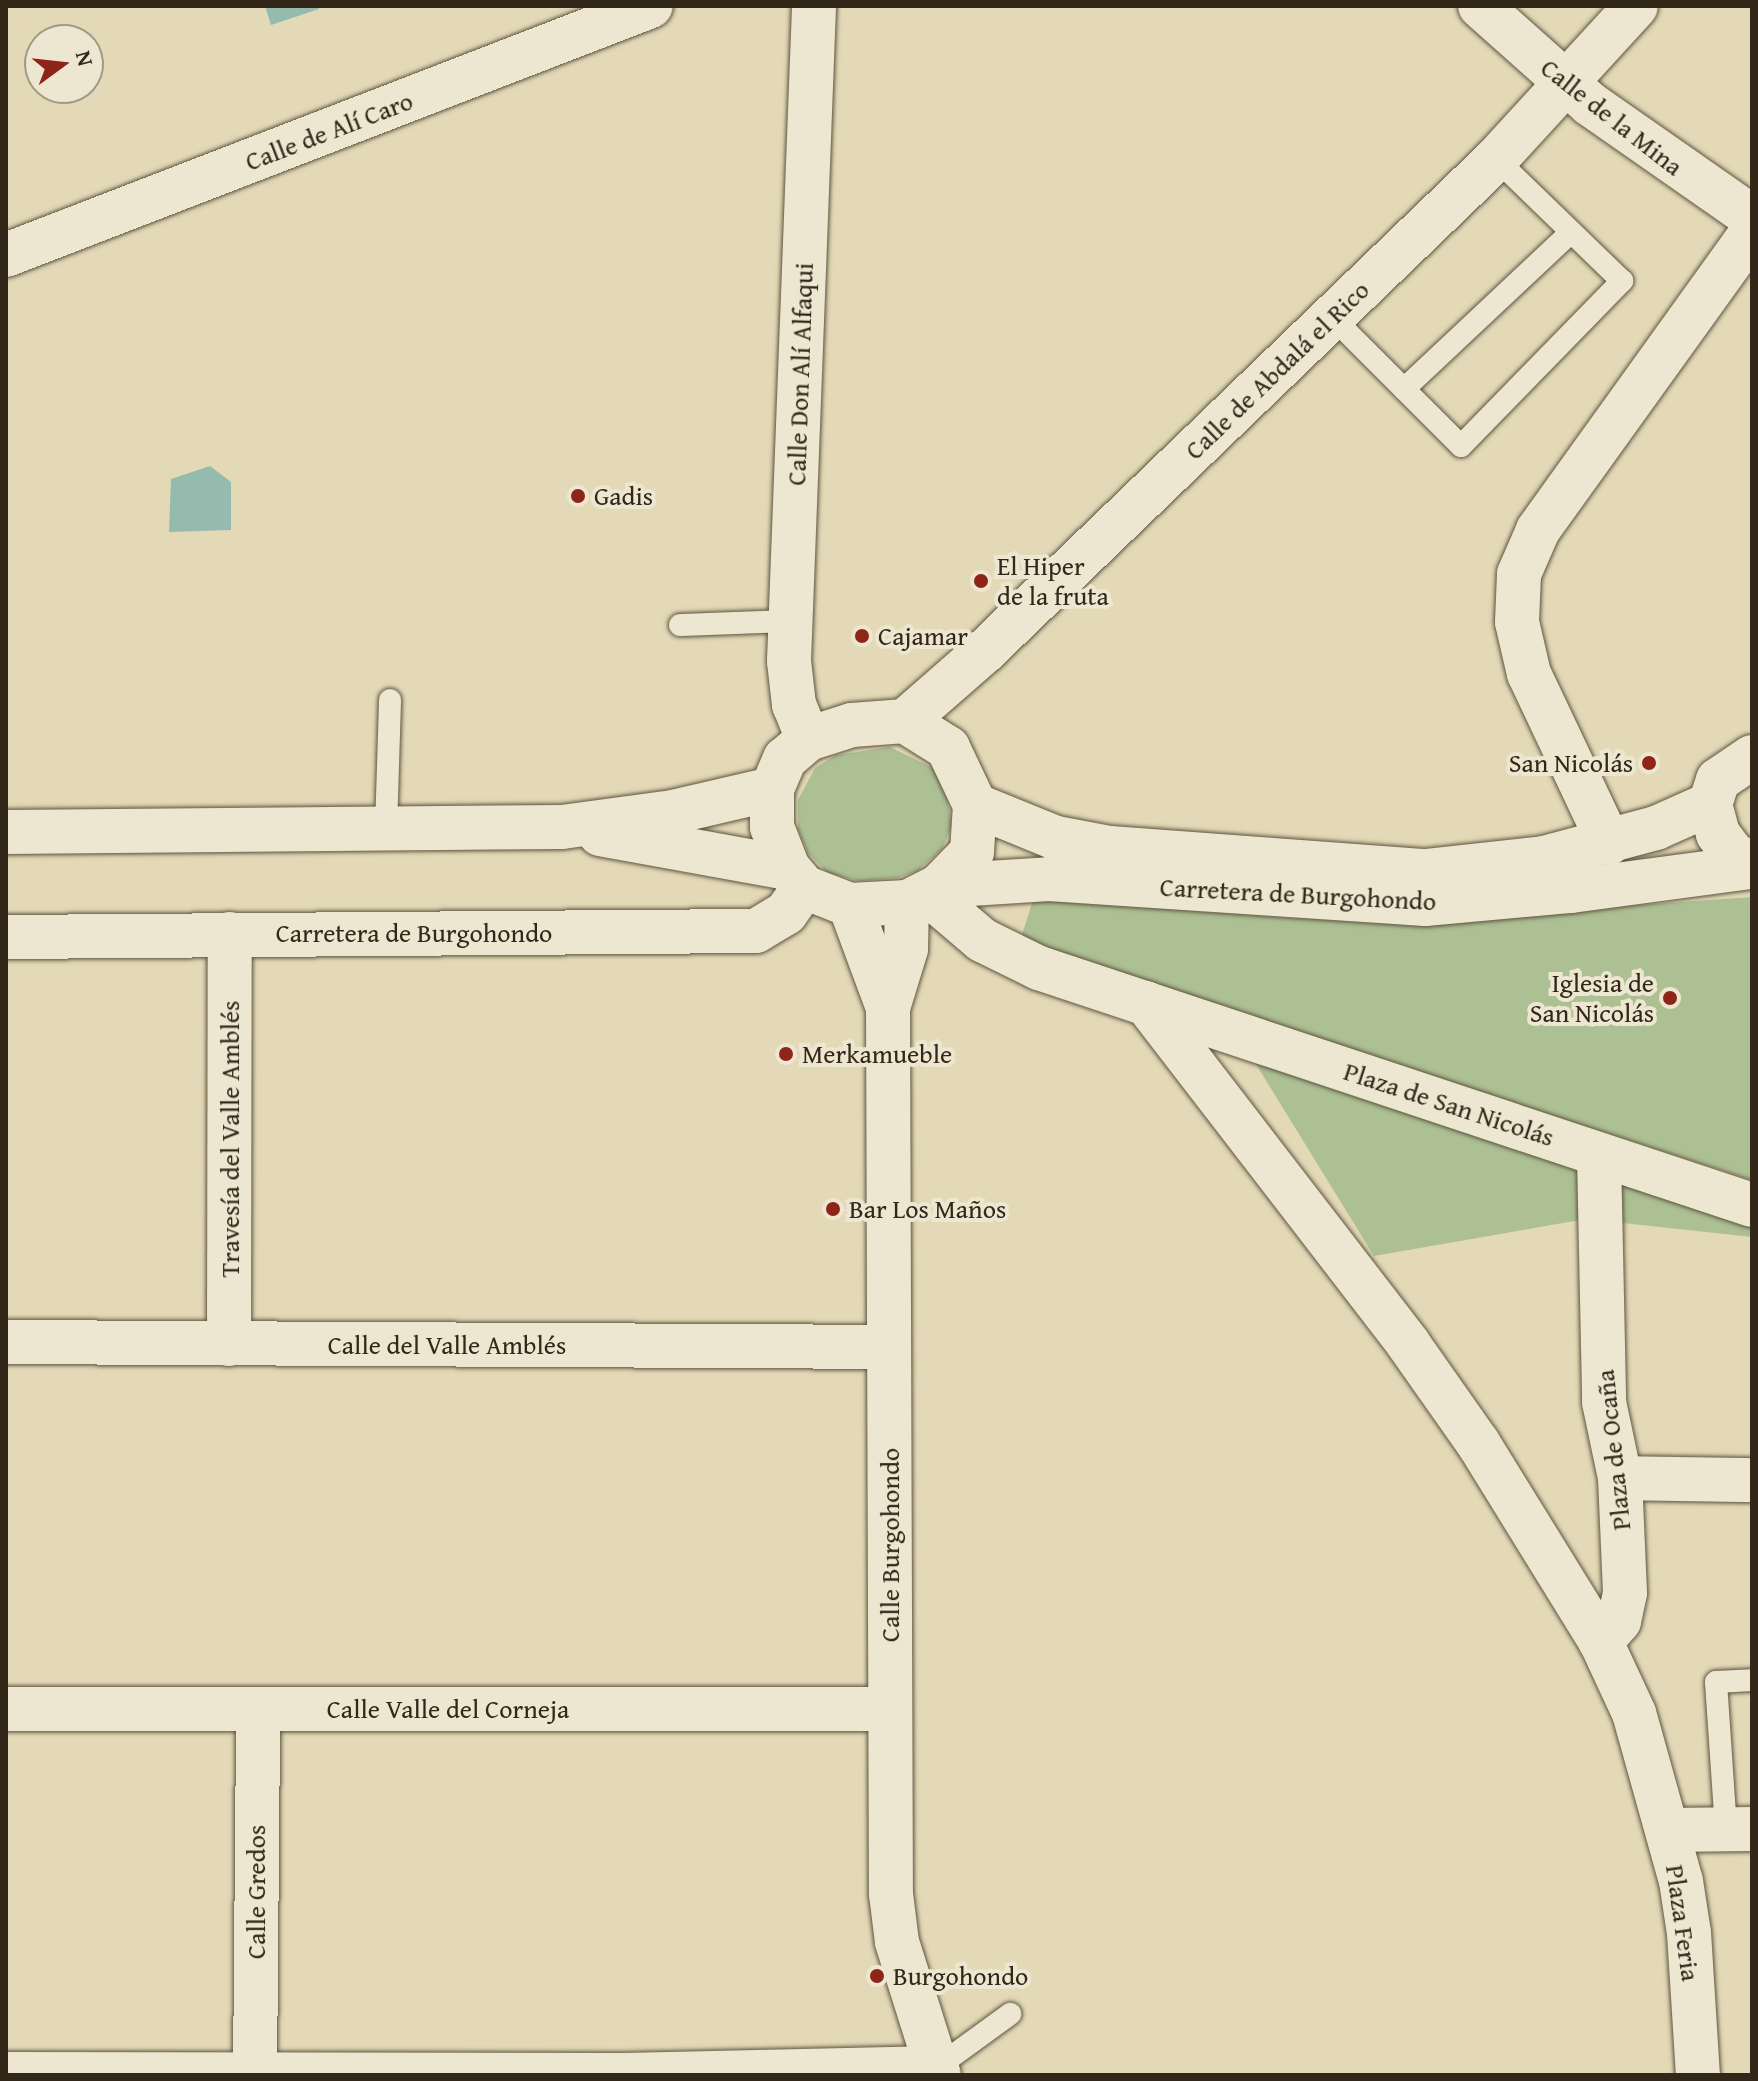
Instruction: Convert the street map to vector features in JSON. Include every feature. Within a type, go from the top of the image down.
[{"type":"street","name":"Calle de Alí Caro","points":[[6,255],[651,6]]},
{"type":"street","name":"Calle Don Alí Alfaqui","points":[[808,739],[794,705],[790,621],[814,6]]},
{"type":"street","name":"Calle de la Mina","points":[[1480,6],[1565,84],[1704,188],[1752,217]]},
{"type":"street","name":"Calle de Abdalá el Rico","points":[[905,721],[985,651],[1496,159],[1636,6]]},
{"type":"street","points":[[1609,843],[1529,674],[1517,622],[1519,574],[1538,530],[1752,232]]},
{"type":"street","points":[[562,827],[796,878],[850,905],[925,894],[972,852],[975,805],[948,748],[905,721],[852,725],[808,739],[785,759],[772,789],[772,827],[796,878]]},
{"type":"street","points":[[1752,757],[1718,780],[1710,804],[1718,834],[1734,855],[1752,865]]},
{"type":"street","points":[[6,832],[562,827],[673,812],[772,789]]},
{"type":"street","name":"Carretera de Burgohondo","points":[[975,805],[1014,825],[1110,848],[1425,871],[1544,858],[1609,843],[1710,804]]},
{"type":"street","name":"Carretera de Burgohondo","points":[[925,894],[1049,879],[1425,904],[1571,891],[1752,865]]},
{"type":"street","name":"Carretera de Burgohondo","points":[[6,937],[756,931],[786,913],[796,878]]},
{"type":"street","name":"Plaza de San Nicolás","points":[[925,894],[996,947],[1039,968],[1752,1205]]},
{"type":"street","name":"Calle Burgohondo","points":[[925,894],[888,1008],[891,1894],[897,1942],[938,2072]]},
{"type":"street","name":"Calle Burgohondo","points":[[850,905],[888,1008]]},
{"type":"street","name":"Travesía del Valle Amblés","points":[[229,1344],[230,934]]},
{"type":"street","points":[[1146,1003],[1409,1345],[1503,1482],[1601,1642],[1634,1713],[1668,1830]]},
{"type":"street","name":"Plaza de Ocaña","points":[[1599,1155],[1604,1402],[1620,1478],[1625,1593],[1619,1621],[1601,1642]]},
{"type":"street","name":"Calle del Valle Amblés","points":[[6,1342],[889,1347]]},
{"type":"street","points":[[1620,1478],[1752,1480]]},
{"type":"street","name":"Calle Valle del Corneja","points":[[6,1709],[890,1709]]},
{"type":"street","name":"Calle Gredos","points":[[255,2075],[258,1709]]},
{"type":"street","name":"Plaza Feria","points":[[1698,2075],[1689,1933],[1668,1830],[1739,1829]]},
{"type":"street","points":[[6,2074],[938,2072]]},
{"type":"lane","points":[[1333,318],[1461,446],[1622,281],[1496,159]]},
{"type":"lane","points":[[1404,389],[1571,232]]},
{"type":"lane","points":[[680,625],[790,621]]},
{"type":"lane","points":[[386,829],[390,700]]},
{"type":"lane","name":"Plaza Feria","points":[[1739,1829],[1716,1682],[1752,1680]]},
{"type":"lane","points":[[938,2072],[1010,2014]]},
{"type":"green space","points":[[890,747],[933,768],[947,799],[952,826],[942,849],[917,871],[897,878],[859,881],[828,873],[808,853],[798,829],[798,800],[815,768],[836,755]]},
{"type":"green space","points":[[1752,897],[1752,1180],[1019,944],[1033,900],[1408,921]]},
{"type":"green space","points":[[1251,1056],[1752,1223],[1752,1237],[1586,1219],[1374,1256]]},
{"type":"water","points":[[265,6],[318,6],[319,9],[271,25]]},
{"type":"water","points":[[210,466],[231,482],[231,530],[169,532],[171,479]]},
{"type":"place","name":"Gadis","points":[[578,496]]},
{"type":"place","name":"El Hiper de la fruta","points":[[981,581]]},
{"type":"place","name":"Cajamar","points":[[862,636]]},
{"type":"place","name":"San Nicolás","points":[[1649,763]]},
{"type":"place","name":"Iglesia de San Nicolás","points":[[1670,998]]},
{"type":"place","name":"Merkamueble","points":[[786,1054]]},
{"type":"place","name":"Bar Los Maños","points":[[833,1209]]},
{"type":"place","name":"Burgohondo","points":[[877,1976]]}]
